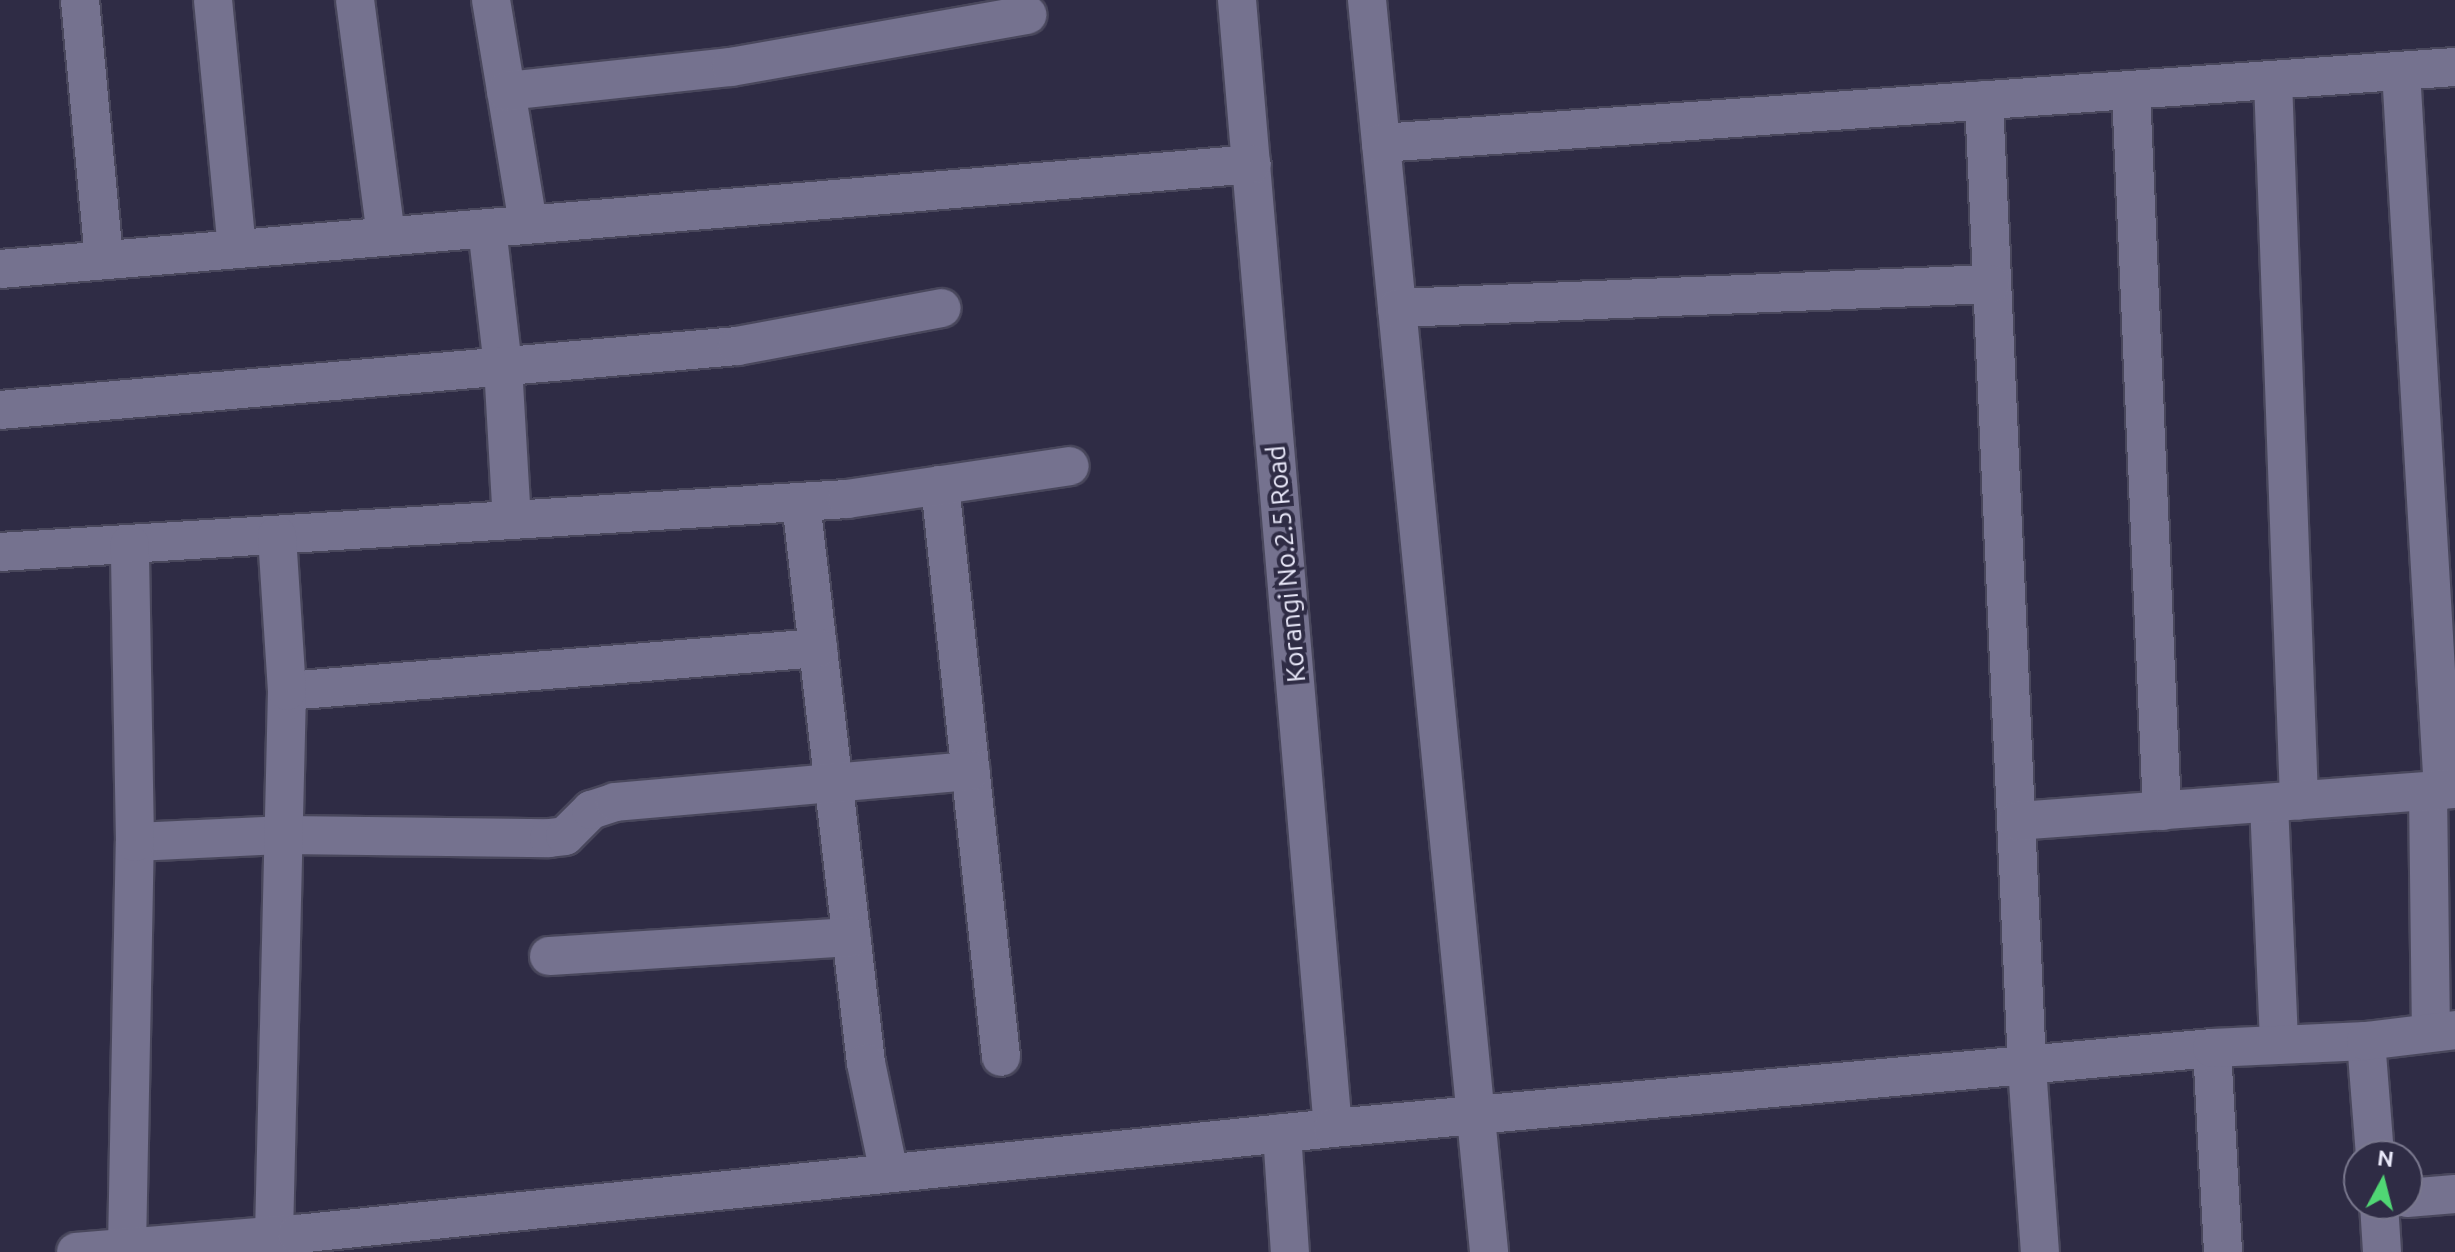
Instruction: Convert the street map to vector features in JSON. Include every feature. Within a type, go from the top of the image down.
[{"type":"street","points":[[80,0],[104,260]]},
{"type":"street","points":[[213,0],[237,249]]},
{"type":"street","points":[[355,0],[386,236]]},
{"type":"street","points":[[491,0],[528,224]]},
{"type":"street","name":"Korangi No.2.5 Road","points":[[1237,0],[1333,1128]]},
{"type":"street","points":[[1367,0],[1489,1252]]},
{"type":"street","points":[[506,91],[731,67],[1027,15]]},
{"type":"street","points":[[1381,143],[2455,67]]},
{"type":"street","points":[[76,1252],[185,1247],[274,1235],[314,1242],[430,1236],[889,1173],[1333,1128],[2212,1048],[2366,1041],[2443,1031],[2442,790],[2401,71]]},
{"type":"street","points":[[2273,80],[2284,802],[2279,1045]]},
{"type":"street","points":[[2131,90],[2162,811]]},
{"type":"street","points":[[1984,100],[2027,1067],[2040,1252]]},
{"type":"street","points":[[0,269],[1252,164]]},
{"type":"street","points":[[487,228],[503,366],[512,520]]},
{"type":"street","points":[[1397,308],[1991,284]]},
{"type":"street","points":[[0,410],[737,346],[942,308]]},
{"type":"street","points":[[0,552],[847,499],[1070,466]]},
{"type":"street","points":[[940,485],[1001,1057]]},
{"type":"street","points":[[801,502],[866,1063],[889,1173]]},
{"type":"street","points":[[274,1235],[286,835],[287,691],[277,535]]},
{"type":"street","points":[[127,1248],[135,842],[130,544]]},
{"type":"street","points":[[287,691],[818,648]]},
{"type":"street","points":[[135,842],[286,835],[549,838],[565,836],[591,810],[615,802],[971,771]]},
{"type":"street","points":[[2017,821],[2442,790]]},
{"type":"street","points":[[549,956],[851,937]]},
{"type":"street","points":[[2366,1041],[2374,1140]]},
{"type":"street","points":[[2212,1048],[2223,1252]]},
{"type":"street","points":[[1282,1133],[1290,1252]]},
{"type":"street","points":[[2423,1197],[2455,1194]]},
{"type":"street","points":[[2380,1220],[2382,1252]]}]
